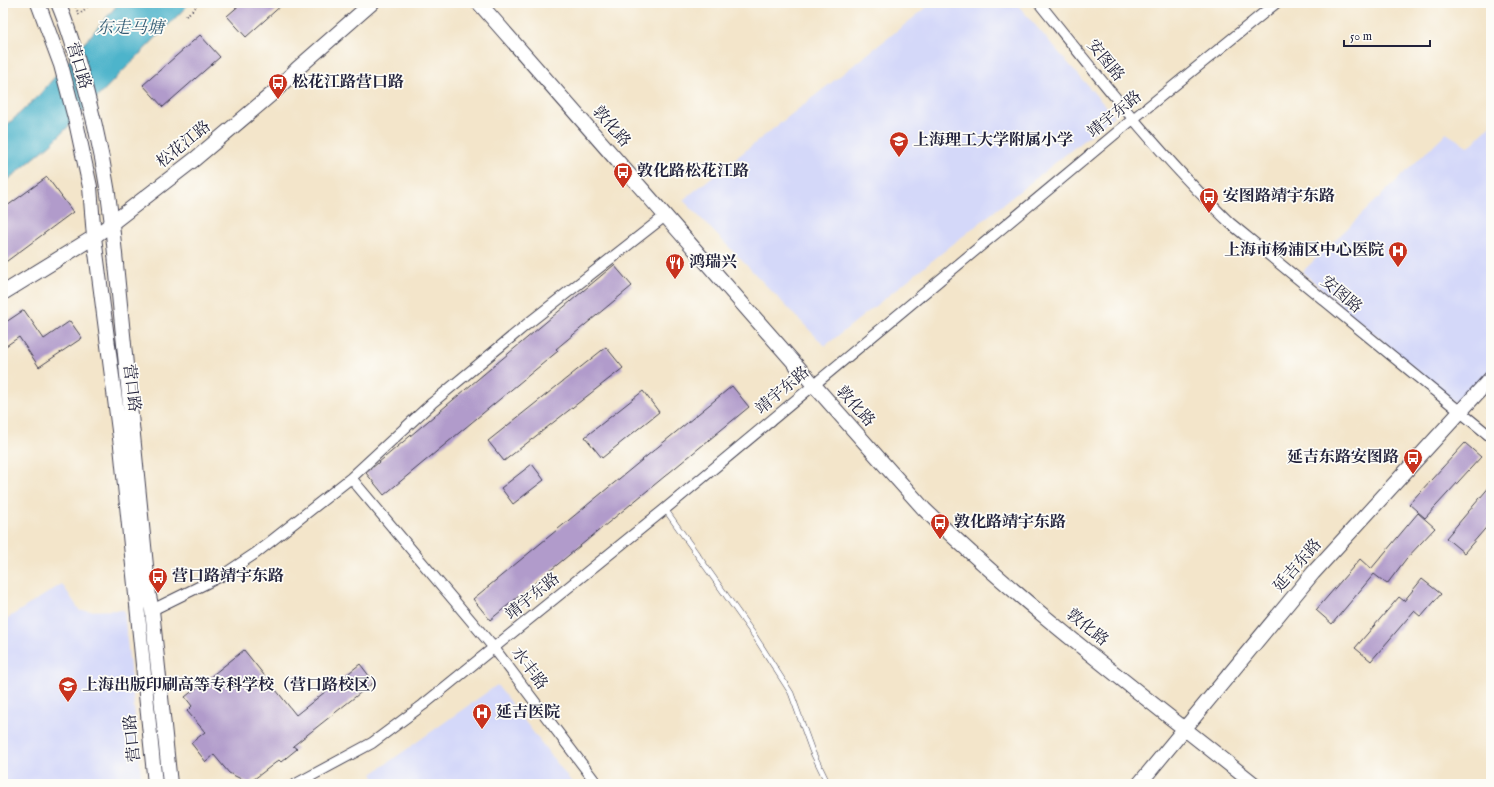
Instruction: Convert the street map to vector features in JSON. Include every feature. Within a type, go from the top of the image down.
[{"type":"main road","name":"营口路","points":[[38,3],[61,64],[76,122],[90,187],[94,237],[121,446],[155,784]]},
{"type":"main road","name":"营口路","points":[[58,3],[76,52],[101,147],[112,224],[149,596],[152,610],[170,784]]},
{"type":"main road","name":"松花江路","points":[[3,294],[94,237],[195,159],[273,93],[298,68],[372,3]]},
{"type":"main road","name":"敦化路","points":[[480,3],[813,385],[924,509],[948,532],[1032,605],[1254,784]]},
{"type":"main road","name":"延吉东路","points":[[1139,784],[1313,573],[1491,378]]},
{"type":"street","name":"安图路","points":[[1039,3],[1133,119],[1206,200],[1230,223],[1491,437]]},
{"type":"street","name":"靖宇东路","points":[[296,784],[372,743],[397,726],[665,509],[1133,119],[1276,3]]},
{"type":"street","points":[[152,610],[223,575],[256,553],[351,478],[432,403],[665,216]]},
{"type":"street","name":"水丰路","points":[[351,478],[494,648],[597,784]]},
{"type":"lane","points":[[665,509],[754,635],[791,693],[812,751],[828,784]]},
{"type":"path","points":[[74,3],[80,15],[91,3]]},
{"type":"path","points":[[186,16],[200,3]]},
{"type":"shaded area","name":"上海理工大学附属小学","points":[[932,3],[1016,3],[1114,116],[825,346],[683,200]]},
{"type":"shaded area","name":"上海市杨浦区中心医院","points":[[1491,125],[1491,370],[1458,405],[1302,272],[1446,133],[1469,147]]},
{"type":"shaded area","name":"上海出版印刷高等专科学校（营口路校区）","points":[[62,584],[80,611],[124,610],[142,784],[3,784],[3,621]]},
{"type":"shaded area","name":"延吉医院","points":[[497,685],[573,784],[378,784],[372,774]]},
{"type":"water","name":"东走马塘","points":[[119,3],[190,3],[52,143],[3,184],[3,129],[40,94]]},
{"type":"building","points":[[242,3],[284,3],[246,37],[227,16]]},
{"type":"building","points":[[200,35],[220,57],[163,107],[143,85]]},
{"type":"building","points":[[47,177],[73,212],[3,264],[3,209]]},
{"type":"building","points":[[614,265],[632,286],[556,349],[558,351],[384,495],[366,473]]},
{"type":"building","points":[[24,310],[44,339],[70,321],[82,338],[39,367],[19,337],[3,348],[3,324]]},
{"type":"building","points":[[606,347],[623,368],[504,461],[488,441]]},
{"type":"building","points":[[732,386],[749,407],[490,620],[473,599]]},
{"type":"building","points":[[643,391],[659,412],[602,458],[585,437]]},
{"type":"building","points":[[1465,443],[1481,457],[1425,518],[1409,504]]},
{"type":"building","points":[[532,464],[544,480],[513,504],[501,488]]},
{"type":"building","points":[[1491,485],[1491,522],[1464,553],[1446,538]]},
{"type":"building","points":[[1418,513],[1435,528],[1406,559],[1387,584],[1374,574],[1332,624],[1316,610],[1360,559],[1371,569]]},
{"type":"building","points":[[1422,579],[1441,594],[1421,617],[1414,611],[1371,661],[1355,648],[1399,597],[1404,601]]},
{"type":"building","points":[[244,650],[296,715],[360,664],[374,682],[293,746],[297,749],[281,762],[279,760],[249,783],[229,773],[214,755],[206,762],[191,743],[205,732],[187,711],[192,706],[185,697]]},
{"type":"place","name":"松花江路营口路","points":[[278,100]]},
{"type":"place","name":"上海理工大学附属小学","points":[[899,158]]},
{"type":"place","name":"敦化路松花江路","points":[[623,189]]},
{"type":"place","name":"安图路靖宇东路","points":[[1209,214]]},
{"type":"place","name":"上海市杨浦区中心医院","points":[[1398,268]]},
{"type":"place","name":"鸿瑞兴","points":[[675,280]]},
{"type":"place","name":"延吉东路安图路","points":[[1413,475]]},
{"type":"place","name":"敦化路靖宇东路","points":[[940,540]]},
{"type":"place","name":"营口路靖宇东路","points":[[158,594]]},
{"type":"place","name":"上海出版印刷高等专科学校（营口路校区）","points":[[68,703]]},
{"type":"place","name":"延吉医院","points":[[482,730]]}]
